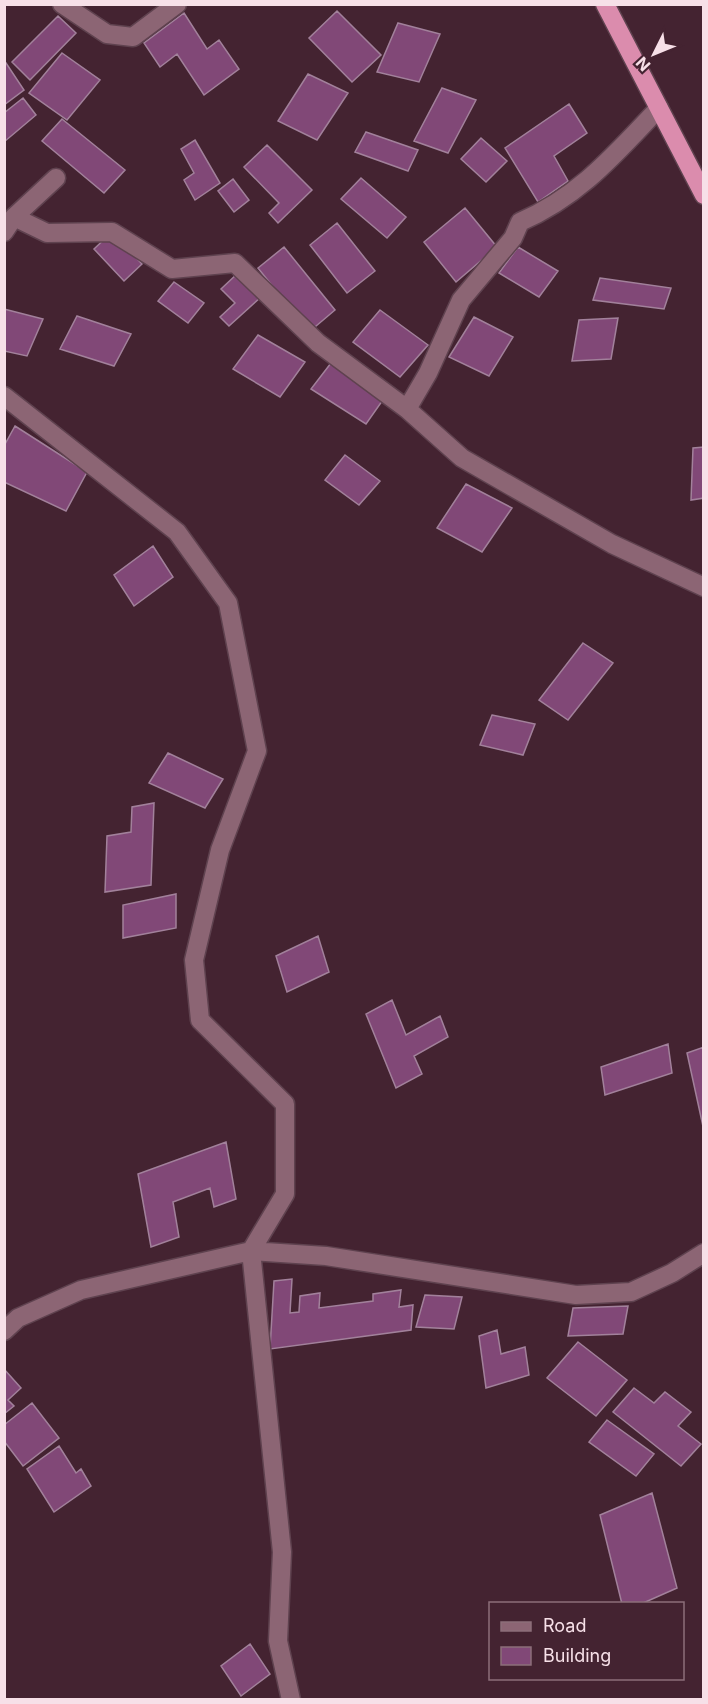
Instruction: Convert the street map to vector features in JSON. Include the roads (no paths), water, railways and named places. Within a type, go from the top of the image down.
[{"type":"highway","points":[[605,4],[704,195]]},
{"type":"street","points":[[62,4],[107,34],[133,38],[177,4]]},
{"type":"street","points":[[407,409],[428,373],[461,300],[513,238],[520,222],[550,209],[602,168],[659,108]]},
{"type":"street","points":[[9,224],[56,178]]},
{"type":"street","points":[[9,224],[47,234],[112,232],[172,269],[235,263],[318,343],[407,409],[462,458],[612,544],[704,587]]},
{"type":"street","points":[[4,396],[177,532],[228,603],[257,751],[220,850],[194,960],[200,1020],[285,1104],[285,1194],[251,1251],[282,1552],[278,1641],[291,1700]]},
{"type":"street","points":[[9,1324],[81,1290],[251,1251],[326,1256],[576,1295],[632,1292],[672,1273],[704,1253]]}]
